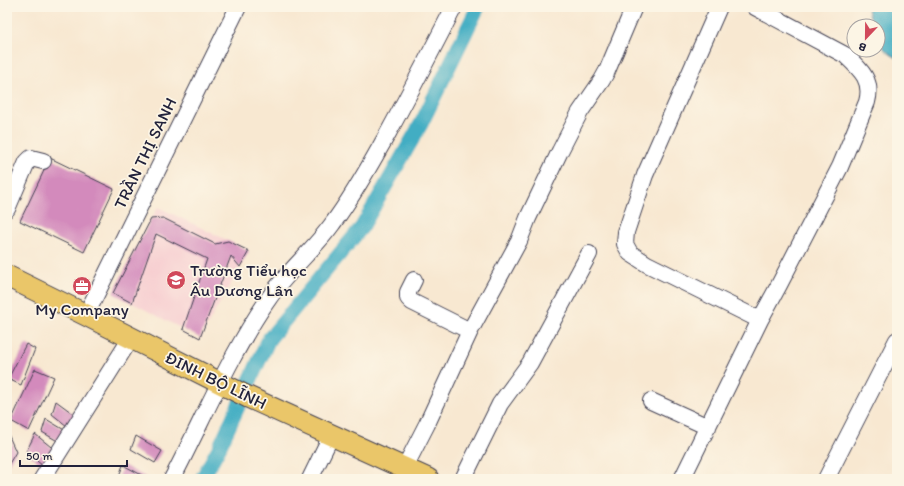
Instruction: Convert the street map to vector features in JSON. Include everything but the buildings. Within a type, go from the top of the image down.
[{"type":"main road","name":"ĐINH BỘ LĨNH","points":[[7,276],[248,397],[428,479]]},
{"type":"street","name":"TRẦN THỊ SANH","points":[[86,315],[238,7]]},
{"type":"street","points":[[172,479],[224,385],[245,335],[267,300],[288,274],[316,246],[334,222],[365,174],[418,79],[454,7]]},
{"type":"street","points":[[404,467],[427,424],[470,330],[519,241],[528,218],[560,151],[580,112],[602,80],[607,70],[634,7]]},
{"type":"street","points":[[718,7],[645,175],[626,232],[625,244],[630,253],[647,264],[760,320]]},
{"type":"street","points":[[682,479],[760,320],[840,167],[870,92],[865,77],[858,67],[845,55],[756,7]]},
{"type":"street","points":[[7,209],[27,162],[31,158],[42,161]]},
{"type":"street","points":[[463,479],[500,404],[530,363],[589,254]]},
{"type":"street","points":[[414,280],[408,292],[408,298],[412,302],[470,330]]},
{"type":"street","points":[[42,479],[131,338]]},
{"type":"street","points":[[826,479],[897,340]]},
{"type":"street","points":[[651,401],[708,427]]},
{"type":"street","points":[[310,479],[331,436]]},
{"type":"shaded area","name":"Trường Tiểu học Âu Dương Lân","points":[[158,207],[249,251],[200,338],[113,293]]},
{"type":"water","points":[[867,7],[897,7],[897,58],[886,50],[886,18],[870,18]]},
{"type":"waterway","points":[[202,479],[220,446],[269,339],[362,227],[421,124],[478,7]]},
{"type":"place","name":"Trường Tiểu học Âu Dương Lân","points":[[176,280]]},
{"type":"place","name":"My Company","points":[[82,286]]}]
